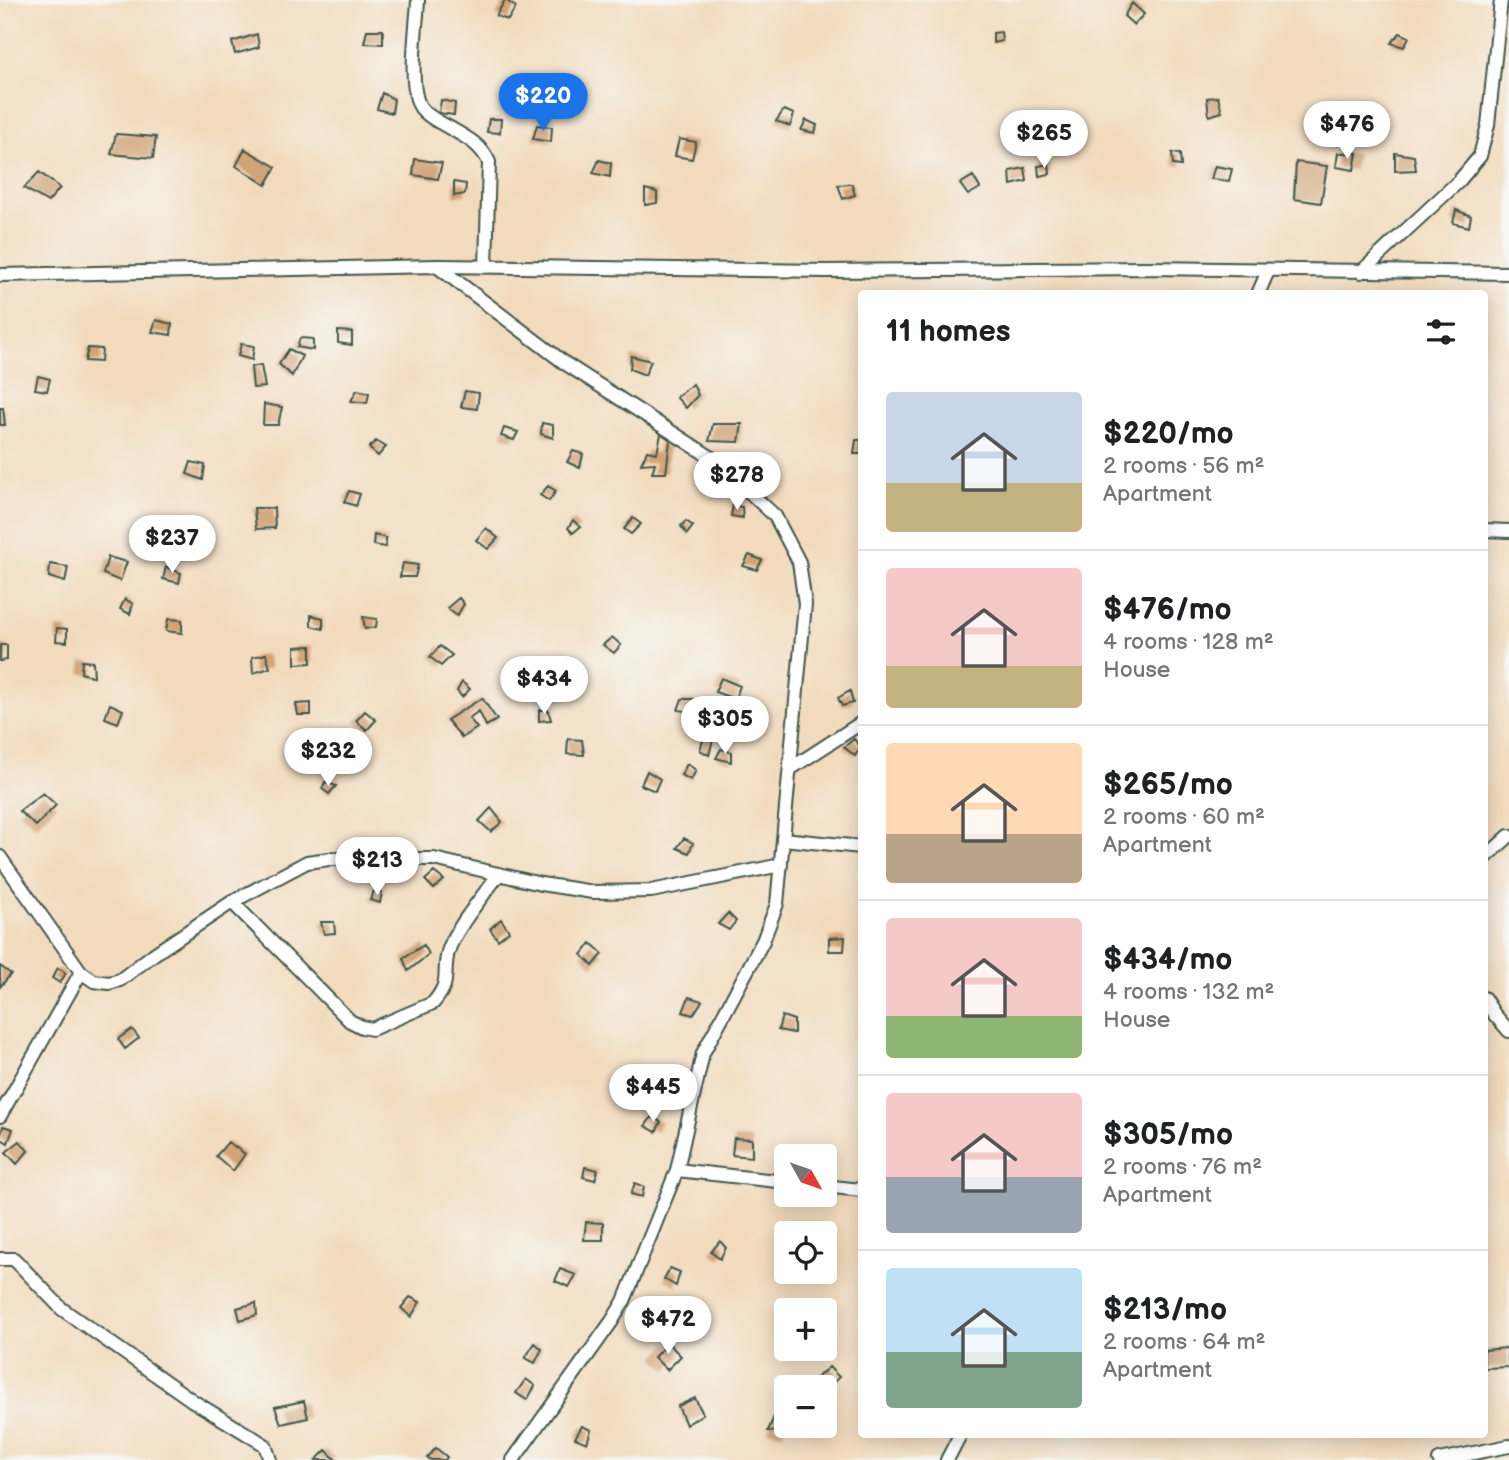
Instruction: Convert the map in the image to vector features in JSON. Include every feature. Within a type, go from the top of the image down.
[{"type":"street","points":[[418,0],[414,80],[417,101],[422,110],[431,117],[475,142],[484,151],[489,162],[486,267]]},
{"type":"street","points":[[1361,272],[1459,181],[1480,156],[1488,125],[1501,0]]},
{"type":"street","points":[[438,266],[566,364],[715,460],[775,516],[799,562],[805,604],[777,904],[763,941],[703,1054],[677,1170],[624,1301],[513,1460]]},
{"type":"street","points":[[0,275],[438,266],[826,271],[1146,268],[1509,274]]},
{"type":"street","points":[[1260,290],[1268,271]]},
{"type":"street","points":[[1488,530],[1509,531]]},
{"type":"street","points":[[790,769],[858,725]]},
{"type":"street","points":[[1488,855],[1509,836]]},
{"type":"street","points":[[783,839],[858,847]]},
{"type":"street","points":[[0,857],[81,972],[94,981],[109,983],[120,980],[153,954],[232,902],[307,862],[329,859],[434,859],[593,892],[651,891],[781,865]]},
{"type":"street","points":[[232,902],[350,1021],[372,1030],[433,1003],[440,995],[446,985],[448,951],[499,874]]},
{"type":"street","points":[[0,1116],[81,972]]},
{"type":"street","points":[[1488,1004],[1509,1031]]},
{"type":"street","points":[[677,1170],[774,1181]]},
{"type":"street","points":[[837,1188],[858,1191]]},
{"type":"street","points":[[0,1259],[14,1259],[62,1309],[193,1401],[265,1445],[270,1460]]},
{"type":"street","points":[[947,1460],[958,1438]]},
{"type":"street","points":[[1439,1460],[1509,1446]]},
{"type":"building","points":[[505,0],[516,7],[508,20],[496,16]]},
{"type":"building","points":[[1132,3],[1144,14],[1134,25],[1124,16]]},
{"type":"building","points":[[367,30],[383,30],[383,44],[364,43]]},
{"type":"building","points":[[1001,32],[1002,41],[993,43],[993,33]]},
{"type":"building","points":[[1400,33],[1409,37],[1404,47],[1391,43]]},
{"type":"building","points":[[257,34],[259,47],[235,54],[232,42]]},
{"type":"building","points":[[382,93],[394,99],[392,113],[377,109]]},
{"type":"building","points":[[1218,97],[1222,112],[1209,116],[1207,98]]},
{"type":"building","points":[[441,100],[455,103],[454,115],[439,113]]},
{"type":"building","points":[[784,110],[794,114],[790,126],[776,121]]},
{"type":"building","points":[[489,119],[501,119],[500,133],[487,132]]},
{"type":"building","points":[[806,120],[817,125],[815,133],[801,130]]},
{"type":"building","points":[[537,125],[552,127],[551,142],[533,139]]},
{"type":"building","points":[[116,134],[156,137],[153,158],[111,154]]},
{"type":"building","points":[[679,139],[696,142],[692,159],[675,156]]},
{"type":"building","points":[[245,149],[276,167],[266,185],[236,166]]},
{"type":"building","points":[[1172,153],[1180,154],[1181,166],[1173,165]]},
{"type":"building","points":[[1338,153],[1357,153],[1354,170],[1336,167]]},
{"type":"building","points":[[1395,153],[1414,156],[1416,170],[1395,171]]},
{"type":"building","points":[[415,159],[442,163],[438,179],[413,175]]},
{"type":"building","points":[[599,160],[611,163],[610,177],[593,173]]},
{"type":"building","points":[[1296,162],[1327,166],[1321,203],[1294,199]]},
{"type":"building","points":[[1049,164],[1050,174],[1039,176],[1038,166]]},
{"type":"building","points":[[1215,166],[1232,169],[1229,181],[1211,179]]},
{"type":"building","points":[[1025,168],[1027,181],[1011,185],[1010,171]]},
{"type":"building","points":[[39,172],[60,188],[48,202],[24,188]]},
{"type":"building","points":[[973,176],[980,188],[968,195],[960,184]]},
{"type":"building","points":[[454,182],[466,184],[465,194],[454,196]]},
{"type":"building","points":[[852,184],[855,195],[843,199],[838,185]]},
{"type":"building","points":[[645,189],[657,192],[657,203],[645,205]]},
{"type":"building","points":[[1456,210],[1471,216],[1469,227],[1453,223]]},
{"type":"building","points":[[156,320],[172,324],[171,335],[152,332]]},
{"type":"building","points":[[338,331],[352,332],[352,345],[338,343]]},
{"type":"building","points":[[300,338],[313,339],[313,350],[297,347]]},
{"type":"building","points":[[241,344],[254,346],[252,360],[238,356]]},
{"type":"building","points":[[88,348],[102,349],[101,362],[85,361]]},
{"type":"building","points":[[289,349],[302,356],[292,376],[279,364]]},
{"type":"building","points":[[631,356],[651,361],[645,375],[630,369]]},
{"type":"building","points":[[261,365],[265,387],[253,388],[251,367]]},
{"type":"building","points":[[38,376],[50,379],[47,391],[35,389]]},
{"type":"building","points":[[693,384],[698,395],[686,408],[676,397]]},
{"type":"building","points":[[357,390],[369,393],[367,403],[351,401]]},
{"type":"building","points":[[465,391],[479,393],[477,409],[461,407]]},
{"type":"building","points":[[264,404],[282,407],[278,425],[263,425]]},
{"type":"building","points":[[0,408],[3,408],[5,425],[0,425]]},
{"type":"building","points":[[542,423],[553,425],[553,438],[541,434]]},
{"type":"building","points":[[713,424],[742,424],[739,442],[709,441]]},
{"type":"building","points":[[504,428],[518,432],[514,440],[501,436]]},
{"type":"building","points":[[671,433],[666,473],[652,473],[655,463],[641,464],[647,451],[657,453],[661,434]]},
{"type":"building","points":[[856,440],[858,440],[858,454],[854,454]]},
{"type":"building","points":[[376,441],[386,447],[378,456],[369,448]]},
{"type":"building","points":[[573,451],[583,454],[580,468],[567,462]]},
{"type":"building","points":[[191,462],[205,465],[203,480],[187,474]]},
{"type":"building","points":[[548,486],[556,491],[549,501],[540,495]]},
{"type":"building","points":[[349,491],[360,494],[356,506],[344,502]]},
{"type":"building","points":[[733,505],[742,507],[743,518],[731,516]]},
{"type":"building","points":[[254,508],[274,508],[275,528],[256,529]]},
{"type":"building","points":[[633,518],[641,524],[631,534],[624,529]]},
{"type":"building","points":[[573,520],[580,527],[573,533],[568,528]]},
{"type":"building","points":[[686,521],[693,526],[687,534],[681,526]]},
{"type":"building","points":[[486,528],[498,538],[488,549],[476,540]]},
{"type":"building","points":[[374,535],[386,538],[386,547],[373,545]]},
{"type":"building","points":[[749,555],[762,560],[757,570],[743,566]]},
{"type":"building","points":[[108,557],[127,562],[120,581],[103,574]]},
{"type":"building","points":[[403,563],[418,565],[415,577],[400,577]]},
{"type":"building","points":[[50,564],[68,567],[65,582],[49,577]]},
{"type":"building","points":[[166,567],[181,573],[179,583],[163,579]]},
{"type":"building","points":[[459,598],[464,604],[457,616],[447,608]]},
{"type":"building","points":[[125,599],[133,604],[130,614],[120,609]]},
{"type":"building","points":[[311,615],[323,618],[323,629],[311,626]]},
{"type":"building","points":[[363,617],[377,619],[376,627],[365,629]]},
{"type":"building","points":[[168,619],[182,620],[182,633],[166,631]]},
{"type":"building","points":[[57,628],[67,629],[67,642],[56,641]]},
{"type":"building","points":[[612,637],[621,645],[614,653],[603,645]]},
{"type":"building","points":[[0,645],[7,645],[7,660],[0,661]]},
{"type":"building","points":[[311,646],[311,663],[295,664],[295,647]]},
{"type":"building","points":[[440,646],[452,655],[441,666],[430,657]]},
{"type":"building","points":[[266,654],[270,668],[253,673],[252,657]]},
{"type":"building","points":[[82,661],[93,662],[94,677],[81,673]]},
{"type":"building","points":[[721,678],[740,686],[735,699],[715,692]]},
{"type":"building","points":[[462,682],[470,689],[462,697],[457,691]]},
{"type":"building","points":[[850,691],[853,703],[842,706],[838,698]]},
{"type":"building","points":[[482,698],[497,720],[486,726],[479,711],[469,718],[477,728],[462,738],[447,720]]},
{"type":"building","points":[[682,699],[694,699],[692,712],[678,710]]},
{"type":"building","points":[[311,703],[311,715],[298,715],[296,704]]},
{"type":"building","points":[[110,704],[123,710],[118,723],[105,718]]},
{"type":"building","points":[[539,710],[548,710],[551,720],[539,721]]},
{"type":"building","points":[[365,711],[376,720],[367,730],[356,721]]},
{"type":"building","points":[[704,737],[713,740],[709,755],[700,750]]},
{"type":"building","points":[[568,739],[582,740],[584,755],[567,754]]},
{"type":"building","points":[[854,739],[858,744],[858,752],[855,756],[844,747]]},
{"type":"building","points":[[721,749],[731,752],[731,762],[716,758]]},
{"type":"building","points":[[687,764],[696,770],[691,780],[681,775]]},
{"type":"building","points":[[647,771],[660,779],[655,791],[641,785]]},
{"type":"building","points":[[325,782],[336,786],[329,794],[322,789]]},
{"type":"building","points":[[43,793],[56,805],[36,826],[19,811]]},
{"type":"building","points":[[491,808],[502,822],[491,832],[479,821]]},
{"type":"building","points":[[684,838],[693,843],[689,853],[677,848]]},
{"type":"building","points":[[434,872],[444,880],[434,889],[425,880]]},
{"type":"building","points":[[374,891],[382,892],[380,903],[370,900]]},
{"type":"building","points":[[728,913],[736,921],[729,930],[718,924]]},
{"type":"building","points":[[501,919],[509,931],[498,940],[490,929]]},
{"type":"building","points":[[321,922],[334,922],[335,933],[324,934]]},
{"type":"building","points":[[845,937],[844,951],[829,951],[829,938]]},
{"type":"building","points":[[591,943],[603,954],[593,966],[582,955]]},
{"type":"building","points":[[424,945],[429,954],[408,971],[403,958]]},
{"type":"building","points":[[0,966],[11,974],[0,987]]},
{"type":"building","points":[[58,968],[66,973],[60,983],[52,978]]},
{"type":"building","points":[[689,997],[702,1001],[693,1015],[683,1012]]},
{"type":"building","points":[[782,1016],[794,1020],[794,1033],[778,1030]]},
{"type":"building","points":[[132,1029],[139,1038],[125,1049],[118,1039]]},
{"type":"building","points":[[649,1066],[658,1073],[651,1082],[642,1073]]},
{"type":"building","points":[[652,1117],[661,1122],[656,1132],[645,1126]]},
{"type":"building","points":[[3,1126],[13,1129],[8,1143],[0,1138]]},
{"type":"building","points":[[734,1138],[752,1139],[752,1157],[732,1155]]},
{"type":"building","points":[[20,1141],[28,1151],[17,1164],[6,1152]]},
{"type":"building","points":[[228,1142],[245,1154],[233,1171],[216,1156]]},
{"type":"building","points":[[585,1167],[598,1170],[595,1180],[583,1177]]},
{"type":"building","points":[[635,1183],[644,1187],[642,1197],[631,1194]]},
{"type":"building","points":[[586,1222],[603,1223],[603,1240],[584,1240]]},
{"type":"building","points":[[720,1241],[726,1248],[720,1259],[711,1252]]},
{"type":"building","points":[[670,1268],[680,1272],[676,1286],[664,1279]]},
{"type":"building","points":[[560,1269],[576,1275],[569,1287],[555,1281]]},
{"type":"building","points":[[410,1297],[420,1302],[411,1317],[401,1308]]},
{"type":"building","points":[[256,1303],[257,1315],[240,1320],[237,1308]]},
{"type":"building","points":[[535,1343],[542,1349],[535,1363],[525,1358]]},
{"type":"building","points":[[668,1343],[681,1356],[667,1370],[654,1357]]},
{"type":"building","points":[[1507,1348],[1509,1367],[1488,1368],[1488,1350]]},
{"type":"building","points":[[829,1367],[837,1375],[820,1375]]},
{"type":"building","points":[[526,1379],[535,1386],[527,1400],[516,1393]]},
{"type":"building","points":[[695,1398],[703,1414],[686,1425],[678,1406]]},
{"type":"building","points":[[304,1401],[308,1418],[281,1424],[275,1407]]},
{"type":"building","points":[[774,1417],[774,1432],[768,1431]]},
{"type":"building","points":[[582,1426],[591,1430],[587,1443],[575,1438]]},
{"type":"building","points":[[436,1448],[447,1457],[445,1460],[427,1458]]},
{"type":"building","points":[[326,1450],[336,1460],[316,1460]]}]
